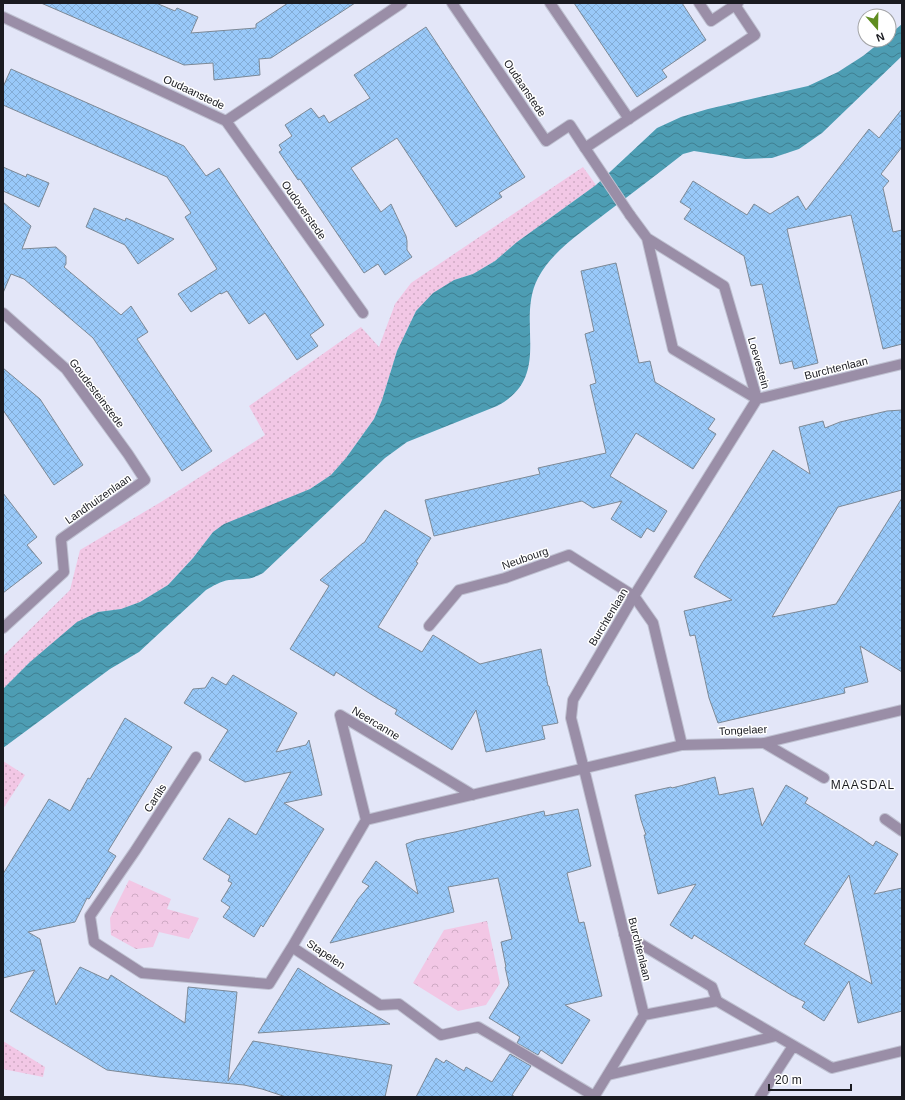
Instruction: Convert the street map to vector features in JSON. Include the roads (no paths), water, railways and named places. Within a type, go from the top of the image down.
[{"type":"street","name":"Oudaanstede","points":[[3,17],[226,121],[402,3]]},
{"type":"street","name":"Oudaanstede","points":[[452,3],[546,141],[570,125],[585,148]]},
{"type":"street","points":[[550,3],[629,119]]},
{"type":"street","points":[[585,148],[755,35],[736,4],[711,21],[699,3]]},
{"type":"street","name":"Oudoverstede","points":[[226,121],[363,313]]},
{"type":"street","name":"Loevestein","points":[[585,148],[630,216],[647,238],[724,286],[757,399]]},
{"type":"street","name":"Loevestein","points":[[647,238],[673,349],[757,399]]},
{"type":"street","name":"Goudesteinstede","points":[[3,313],[66,369],[128,454],[144,480]]},
{"type":"street","name":"Burchtenlaan","points":[[644,1015],[571,718],[573,700],[634,596],[757,399],[902,364]]},
{"type":"street","name":"Landhuizenlaan","points":[[3,628],[64,572],[62,539],[144,480]]},
{"type":"street","name":"Neubourg","points":[[429,626],[459,590],[505,578],[569,555],[634,596]]},
{"type":"street","points":[[634,596],[653,623],[682,745]]},
{"type":"street","name":"Tongelaer","points":[[584,769],[682,745],[764,742],[902,710]]},
{"type":"street","name":"Neercanne","points":[[366,820],[340,714],[473,795]]},
{"type":"street","points":[[764,742],[824,778]]},
{"type":"street","name":"Cartils","points":[[135,851],[196,757]]},
{"type":"street","points":[[292,946],[366,820],[584,769]]},
{"type":"street","points":[[885,819],[902,830]]},
{"type":"street","name":"Stapelen","points":[[135,851],[90,916],[94,942],[142,973],[269,984],[292,946],[380,1005],[399,1004],[441,1035],[478,1027],[594,1096]]},
{"type":"street","points":[[624,934],[712,987],[716,1001]]},
{"type":"street","points":[[594,1096],[644,1015],[716,1001],[832,1068],[902,1051]]},
{"type":"street","points":[[608,1075],[776,1036]]},
{"type":"street","points":[[760,1097],[793,1046]]},
{"type":"water","points":[[902,24],[902,56],[822,133],[799,149],[772,158],[745,159],[694,151],[683,154],[560,250],[544,268],[538,278],[532,295],[530,312],[529,364],[524,380],[514,394],[497,406],[407,442],[385,458],[263,573],[250,578],[223,581],[206,590],[139,652],[110,669],[3,748],[3,689],[30,662],[77,622],[98,612],[121,609],[140,602],[168,585],[193,558],[213,532],[224,524],[310,489],[331,475],[346,458],[374,419],[382,400],[397,351],[416,311],[433,293],[454,280],[473,274],[495,261],[517,242],[596,185],[657,128],[681,117],[708,109],[808,86],[838,72],[873,48],[897,48],[897,28]]},
{"type":"district","name":"MAASDAL","points":[[863,785]]}]
